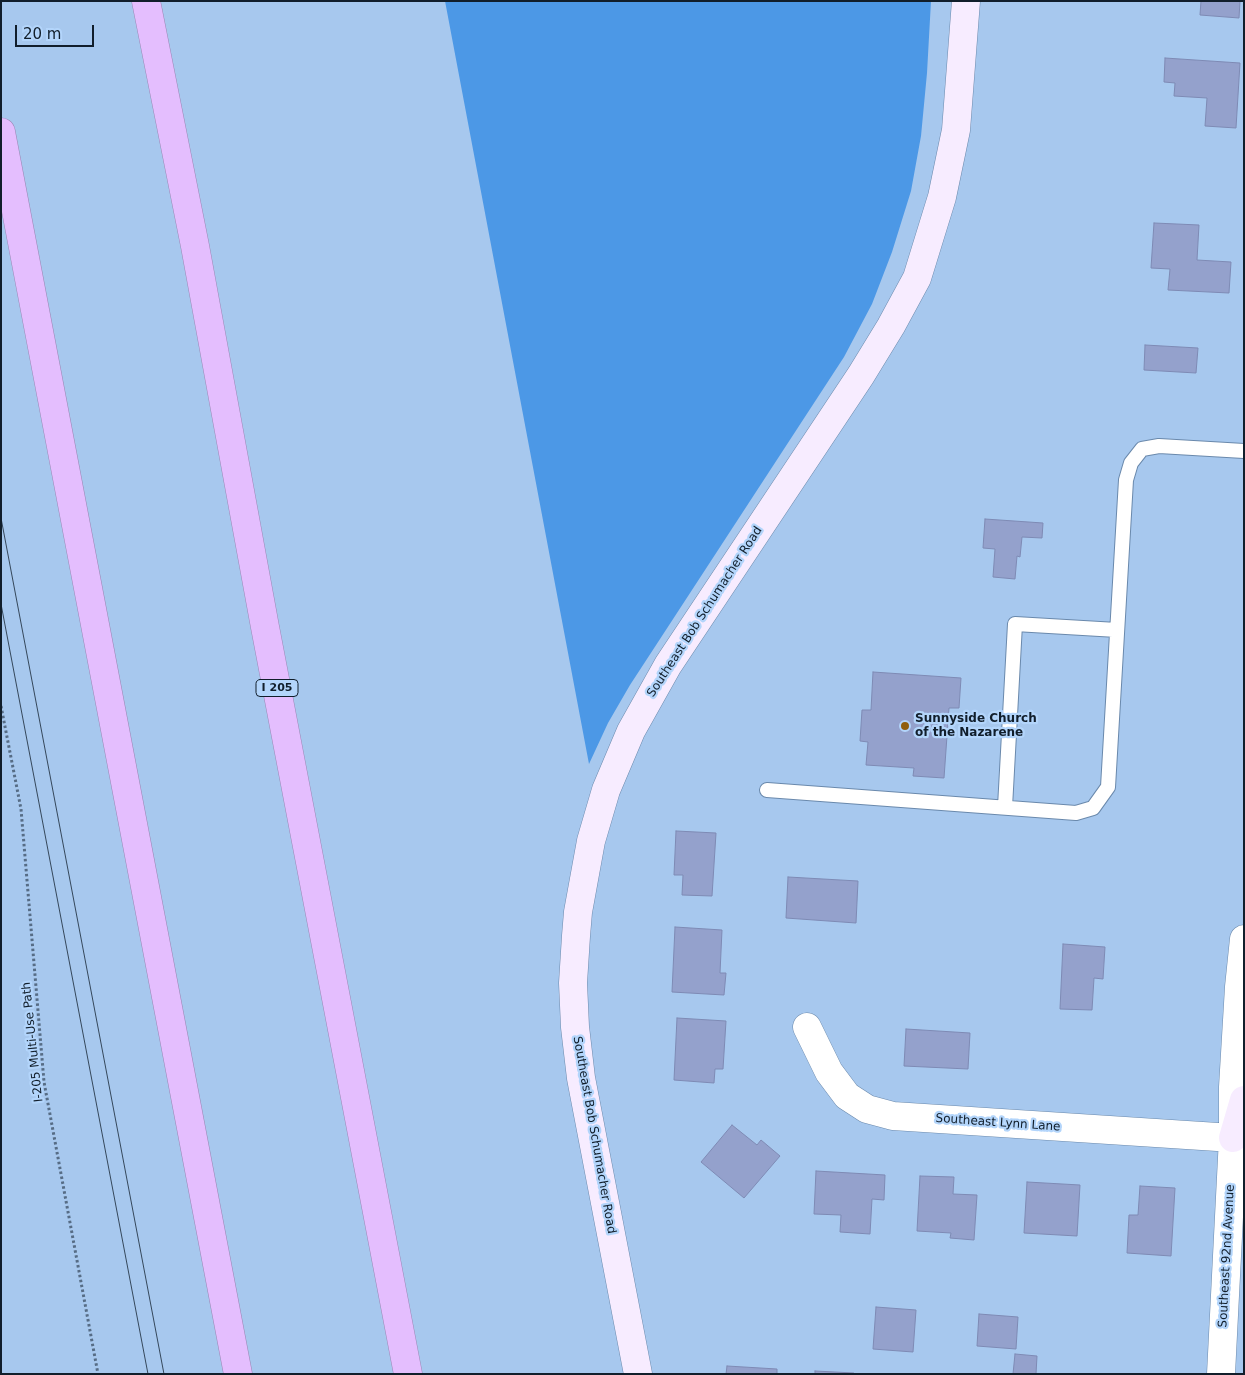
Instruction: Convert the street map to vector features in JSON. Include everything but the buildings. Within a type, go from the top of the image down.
[{"type":"highway","name":"I 205","points":[[146,1],[196,255],[408,1374]]},
{"type":"highway","points":[[1,132],[238,1374]]},
{"type":"main road","name":"Southeast Bob Schumacher Road","points":[[638,1374],[581,1078],[575,1027],[573,983],[578,912],[591,841],[606,790],[631,731],[668,665],[861,375],[917,278],[942,197],[956,130],[966,1]]},
{"type":"main road","name":"Southeast 92nd Avenue","points":[[1233,1138],[1244,1100]]},
{"type":"street","name":"Southeast 92nd Avenue","points":[[1220,1374],[1233,1138],[1233,1087],[1244,939]]},
{"type":"street","name":"Southeast Lynn Lane","points":[[808,1027],[829,1072],[847,1096],[867,1109],[893,1116],[1233,1138]]},
{"type":"lane","points":[[766,790],[1076,813],[1093,808],[1108,787],[1126,480],[1131,463],[1142,449],[1159,446],[1244,451]]},
{"type":"lane","points":[[1005,807],[1015,624],[1117,630]]},
{"type":"path","name":"I-205 Multi-Use Path","points":[[1,706],[22,818],[44,1082],[98,1374]]},
{"type":"shaded area","points":[[445,1],[931,1],[921,136],[911,191],[892,252],[872,304],[844,357],[630,685],[608,723],[589,764]]},
{"type":"tram line","points":[[1,518],[164,1374]]},
{"type":"tram line","points":[[1,604],[148,1374]]},
{"type":"place","name":"Sunnyside Church of the Nazarene","points":[[905,726]]}]
